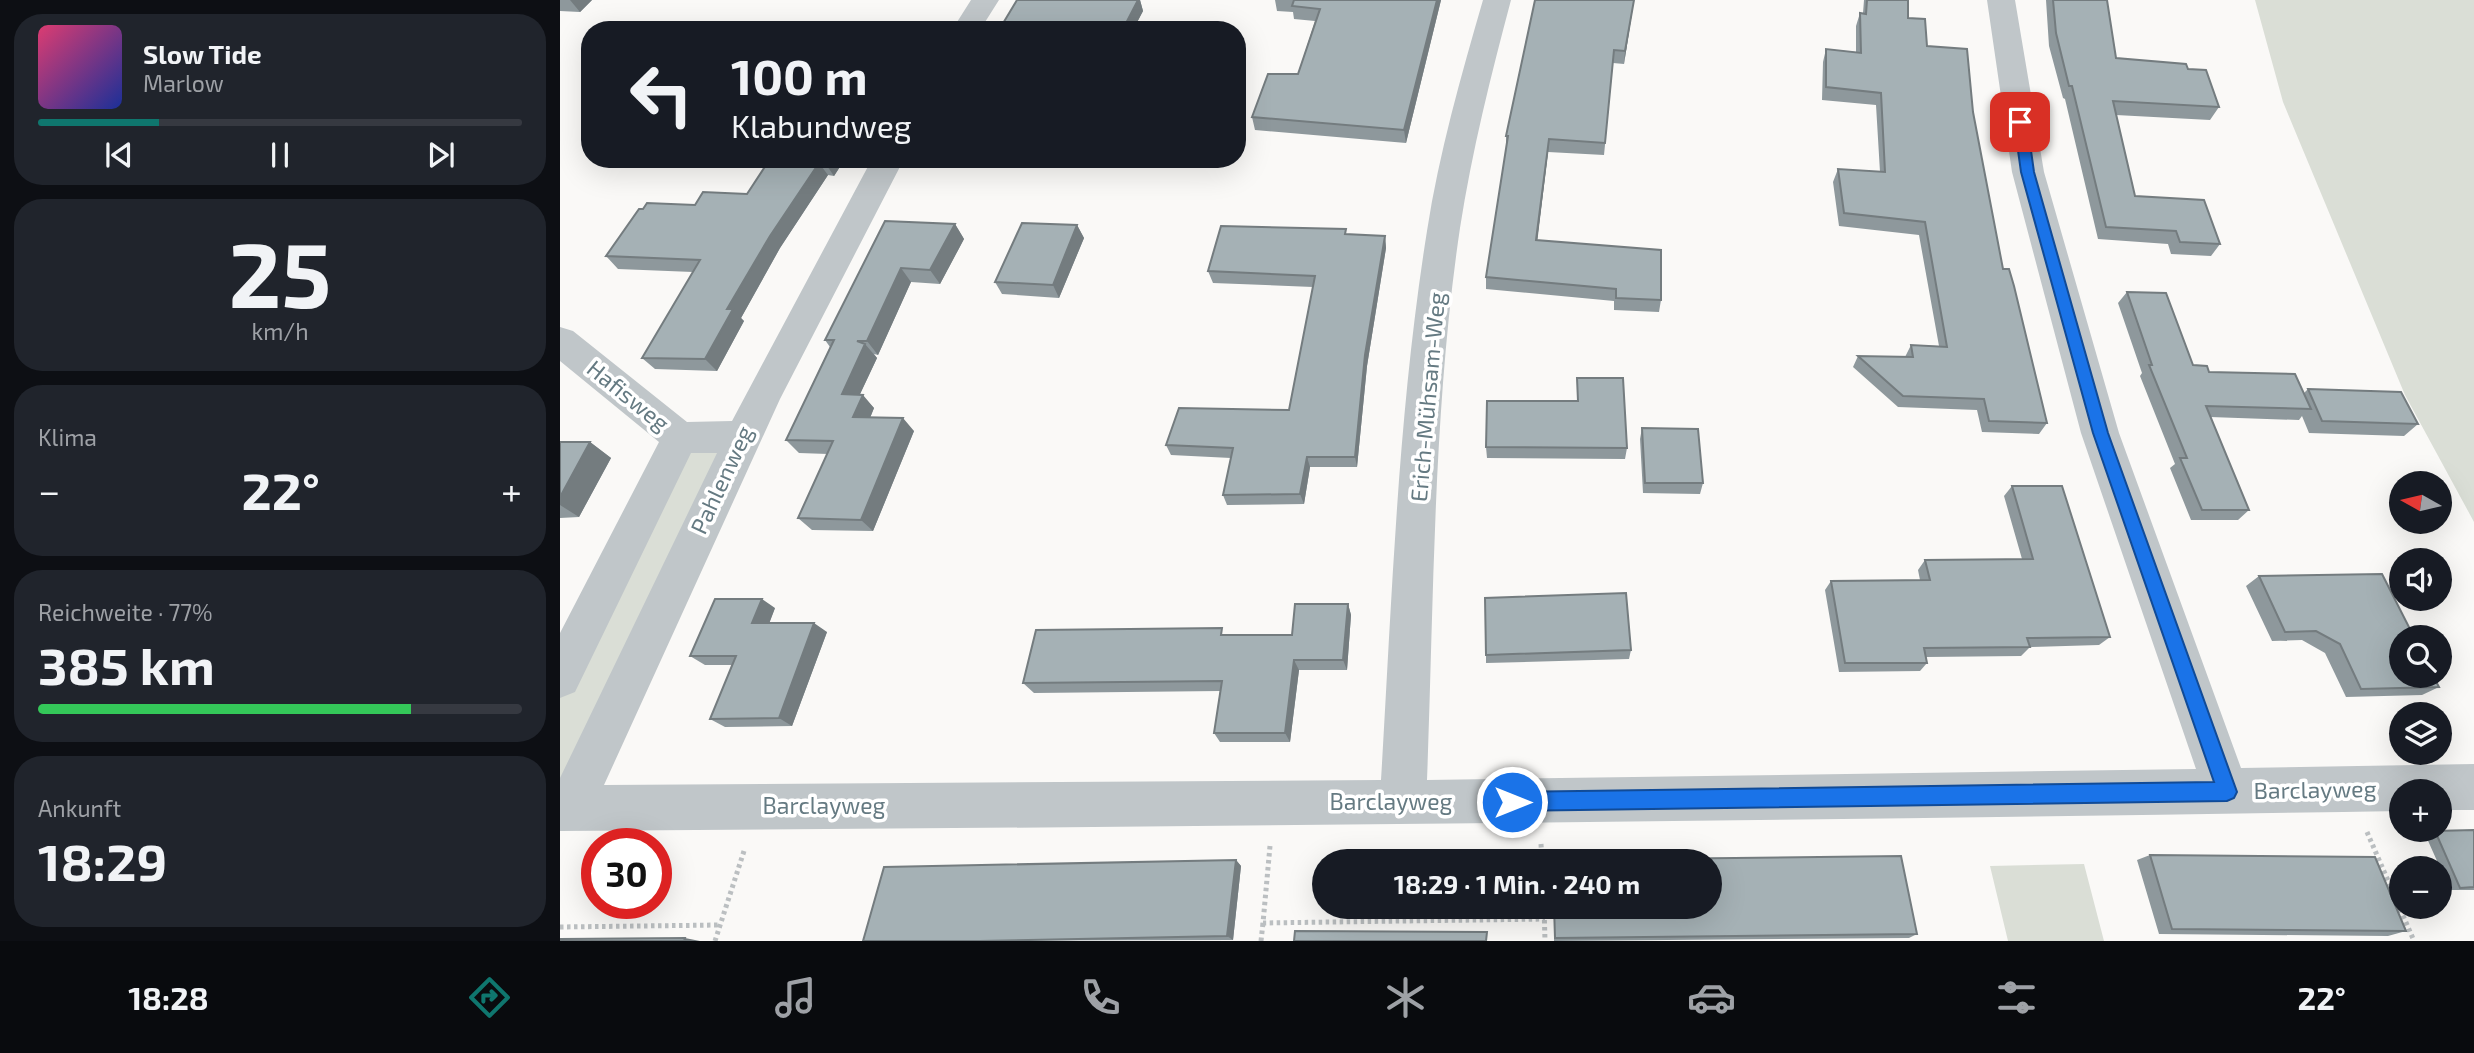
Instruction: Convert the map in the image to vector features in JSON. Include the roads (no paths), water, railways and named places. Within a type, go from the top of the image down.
[{"type":"street","points":[[971,21],[985,0]]},
{"type":"street","name":"Erich-Mühsam-Weg","points":[[1403,801],[1427,369],[1444,229],[1467,110],[1497,0]]},
{"type":"street","points":[[2001,0],[2028,172],[2100,433],[2227,792]]},
{"type":"street","name":"Pahlenweg","points":[[565,808],[742,436],[838,247],[883,168]]},
{"type":"street","name":"Hafisweg","points":[[560,341],[680,438],[742,436]]},
{"type":"street","points":[[560,677],[680,438]]},
{"type":"street","name":"Barclayweg","points":[[565,808],[2227,792],[2474,787]]}]
